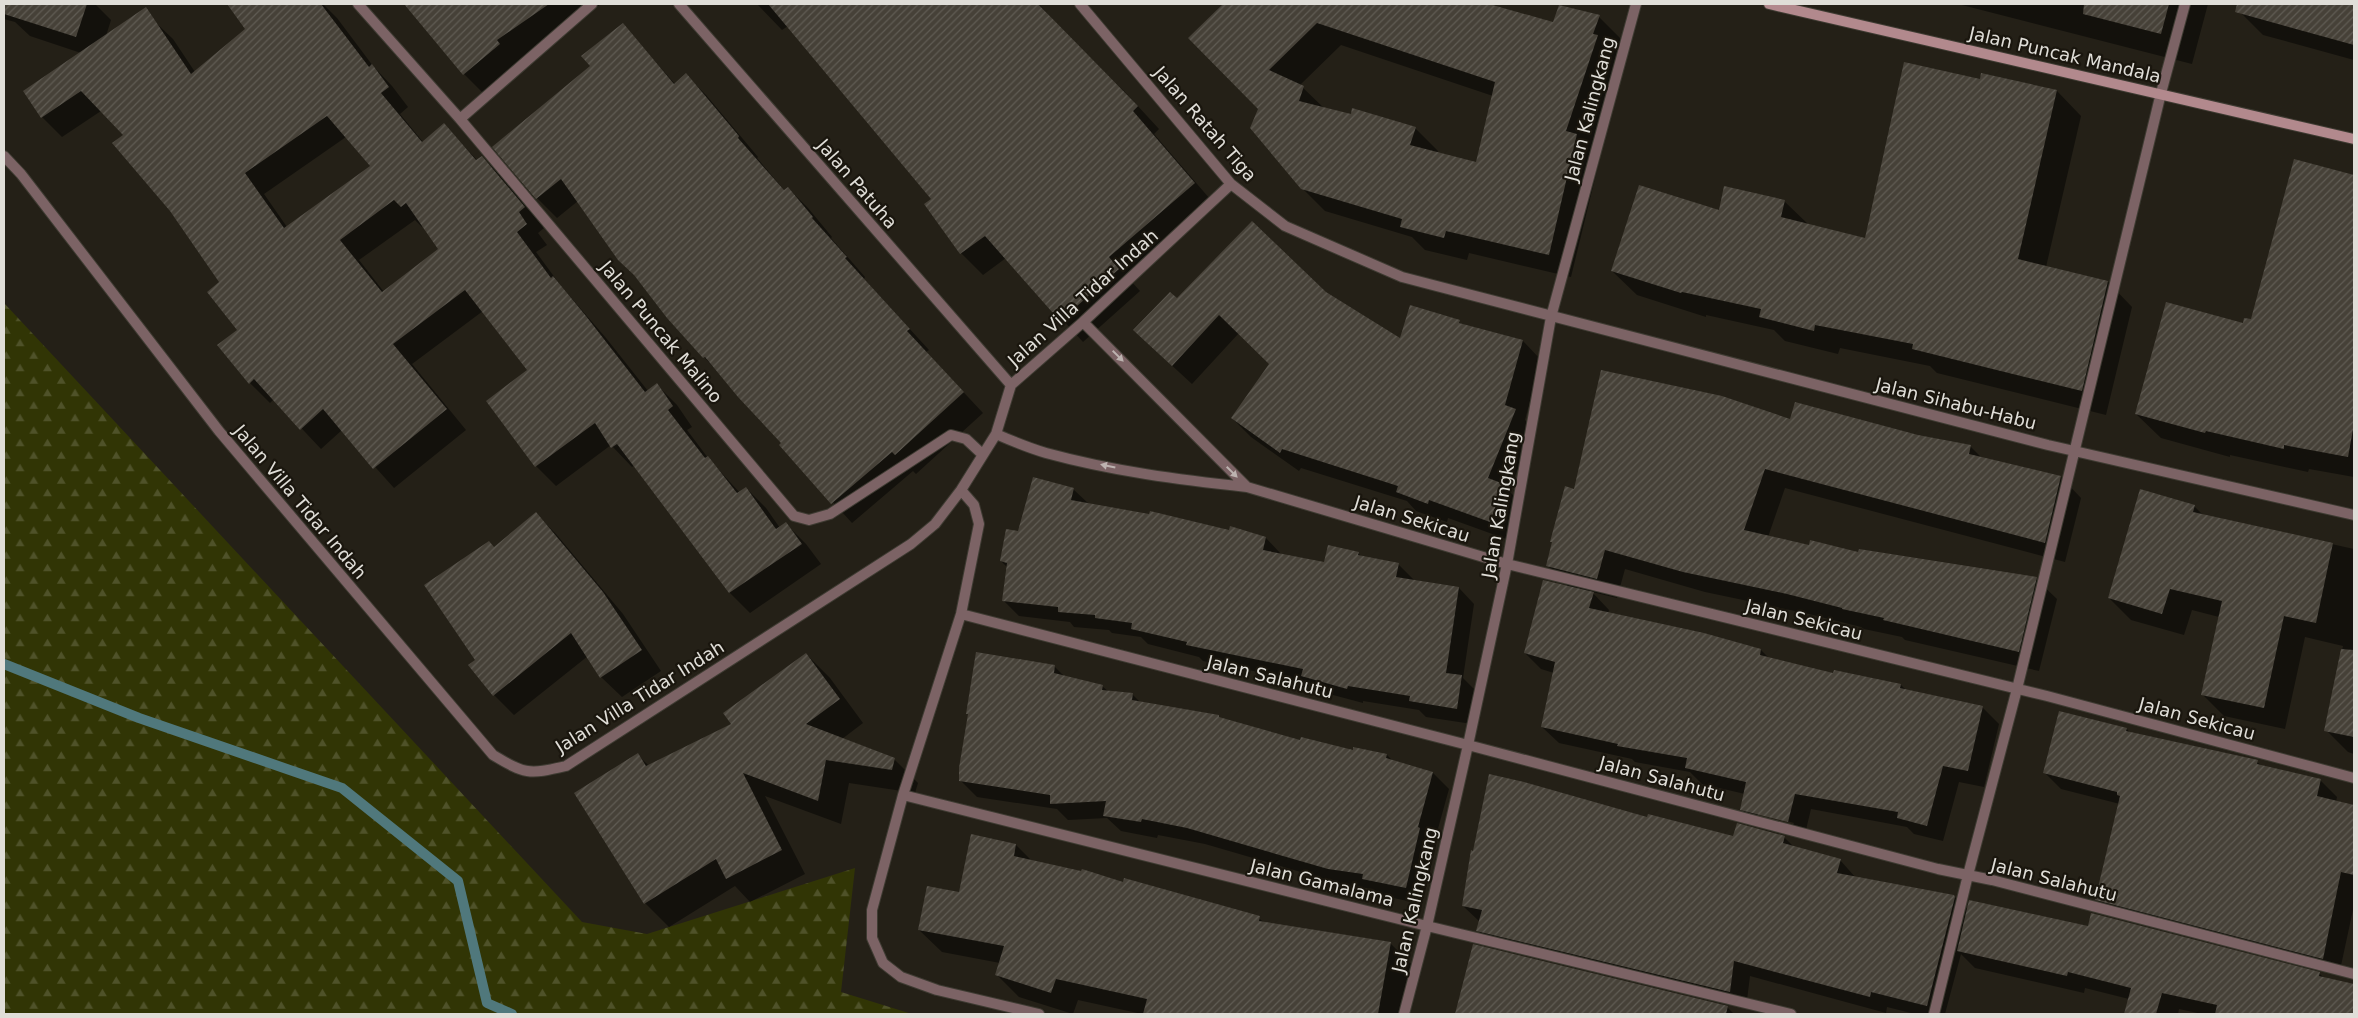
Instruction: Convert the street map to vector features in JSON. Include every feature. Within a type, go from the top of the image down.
[{"type":"main road","name":"Jalan Puncak Mandala","points":[[1769,4],[2354,139]]},
{"type":"street","name":"Jalan Puncak Malino","points":[[358,4],[460,118],[794,516],[809,520],[830,514],[951,435],[966,438],[982,454]]},
{"type":"street","points":[[460,118],[592,4]]},
{"type":"street","name":"Jalan Patuha","points":[[679,4],[1011,385]]},
{"type":"street","name":"Jalan Ratah Tiga","points":[[1080,4],[1231,184],[1285,226],[1393,274],[1551,317]]},
{"type":"street","name":"Jalan Kalingkang","points":[[1404,1014],[1427,926],[1507,564],[1551,317],[1636,4]]},
{"type":"street","points":[[1934,1014],[2017,689],[2161,94],[2185,4]]},
{"type":"street","name":"Jalan Villa Tidar Indah","points":[[4,156],[21,174],[225,439],[493,755],[520,771],[542,771],[566,766],[911,544],[935,524],[961,490],[996,434],[1011,385],[1083,322],[1231,184]]},
{"type":"street","name":"Jalan Sihabu-Habu","points":[[1551,317],[2075,450],[2354,515]]},
{"type":"street","points":[[1083,322],[1247,487]]},
{"type":"street","name":"Jalan Sekicau","points":[[996,434],[1046,453],[1130,471],[1184,480],[1247,487],[1507,564],[2017,689],[2354,778]]},
{"type":"street","points":[[961,490],[974,505],[979,524],[961,614],[904,795],[872,910],[872,938],[883,963],[902,977],[937,990],[1039,1014]]},
{"type":"street","name":"Jalan Salahutu","points":[[961,614],[2354,974]]},
{"type":"street","name":"Jalan Gamalama","points":[[904,795],[1427,926],[1791,1014]]},
{"type":"green space","points":[[4,303],[582,922],[647,934],[855,868],[841,992],[912,1014],[4,1014]]},
{"type":"building","points":[[4,4],[87,4],[76,37],[4,14]]},
{"type":"building","points":[[227,4],[321,4],[369,67],[372,64],[389,87],[381,93],[422,142],[444,123],[476,160],[482,156],[525,207],[519,212],[527,224],[517,232],[551,278],[553,276],[586,316],[645,392],[657,383],[673,406],[668,410],[705,458],[708,456],[737,493],[746,487],[776,529],[786,522],[802,544],[729,593],[617,444],[611,448],[595,423],[535,467],[486,401],[527,370],[465,290],[393,344],[447,409],[373,469],[323,409],[300,430],[254,379],[249,384],[217,345],[237,330],[207,292],[219,282],[170,211],[112,143],[123,135],[81,91],[41,118],[23,91],[146,7],[191,74],[245,29]],"holes":[[[327,116],[370,166],[284,228],[245,173]],[[394,200],[401,207],[406,203],[438,249],[382,292],[340,240]]]},
{"type":"building","points":[[404,4],[549,4],[497,40],[500,44],[463,75]]},
{"type":"building","points":[[768,4],[1038,4],[1138,106],[1133,111],[1195,183],[1109,257],[1119,269],[1060,321],[985,236],[960,254],[924,204],[931,199]]},
{"type":"building","points":[[1223,4],[1489,4],[1553,22],[1559,5],[1600,15],[1593,34],[1598,35],[1566,131],[1577,134],[1549,255],[1446,231],[1444,238],[1400,227],[1402,219],[1301,189],[1250,128],[1258,109],[1188,38]],"holes":[[[1317,23],[1495,82],[1476,162],[1410,145],[1416,127],[1352,108],[1351,114],[1299,101],[1304,86],[1269,70]]]},
{"type":"building","points":[[2084,4],[2169,4],[2161,34],[2083,14]]},
{"type":"building","points":[[2237,4],[2354,4],[2354,45],[2235,12]]},
{"type":"building","points":[[623,23],[674,84],[686,73],[739,136],[738,138],[784,190],[788,187],[812,218],[847,257],[845,258],[910,329],[907,331],[964,392],[895,455],[892,452],[831,504],[779,445],[781,443],[738,397],[705,357],[703,358],[667,318],[634,275],[618,260],[561,179],[536,199],[492,147],[590,66],[581,56]]},
{"type":"building","points":[[1904,62],[1980,79],[1981,73],[2057,90],[2018,259],[2108,281],[2082,391],[1912,349],[1913,344],[1815,325],[1814,331],[1759,317],[1761,309],[1681,293],[1611,271],[1639,185],[1719,210],[1724,186],[1785,200],[1781,217],[1865,238]]},
{"type":"building","points":[[2294,159],[2354,175],[2354,424],[2348,457],[2284,445],[2284,449],[2206,431],[2205,433],[2135,414],[2166,302],[2243,323],[2244,318],[2251,319]]},
{"type":"building","points":[[1252,221],[1326,292],[1400,338],[1410,305],[1460,320],[1459,323],[1523,340],[1505,405],[1516,409],[1488,478],[1504,484],[1490,522],[1429,500],[1428,504],[1396,492],[1398,486],[1282,449],[1280,453],[1231,418],[1269,364],[1219,315],[1172,366],[1133,330],[1170,292],[1177,298]]},
{"type":"building","points":[[1601,370],[1722,396],[1790,419],[1795,402],[1918,435],[1971,445],[1969,454],[2061,476],[2045,543],[1765,469],[1744,530],[1809,545],[1810,540],[1858,552],[1859,549],[2037,577],[2019,652],[1883,620],[1884,618],[1787,594],[1683,572],[1605,550],[1597,579],[1546,566],[1552,542],[1550,542],[1565,486],[1574,489]]},
{"type":"building","points":[[1033,477],[1074,488],[1071,500],[1149,514],[1150,511],[1229,530],[1230,526],[1266,537],[1263,550],[1324,562],[1328,545],[1359,552],[1358,555],[1399,563],[1396,577],[1459,587],[1446,673],[1462,675],[1457,709],[1409,701],[1410,696],[1348,686],[1347,689],[1301,676],[1303,669],[1186,645],[1187,642],[1131,629],[1132,623],[1095,618],[1095,615],[1058,612],[1058,607],[1002,601],[1007,563],[1000,561],[1006,529],[1018,531]]},
{"type":"building","points":[[2140,489],[2195,505],[2193,512],[2333,543],[2316,623],[2284,616],[2264,708],[2201,695],[2222,601],[2170,589],[2162,614],[2108,598]]},
{"type":"building","points":[[536,512],[603,592],[642,650],[600,678],[571,633],[493,696],[468,665],[475,660],[424,585],[489,541],[494,547]]},
{"type":"building","points":[[1543,580],[1594,592],[1589,608],[1704,633],[1761,649],[1760,655],[1833,673],[1834,670],[1901,684],[1900,688],[1983,706],[1968,771],[1943,766],[1927,826],[1897,818],[1898,812],[1795,794],[1788,822],[1740,810],[1746,782],[1685,768],[1687,758],[1617,746],[1618,744],[1541,727],[1555,662],[1524,653]]},
{"type":"building","points":[[2341,649],[2354,650],[2354,737],[2324,731]]},
{"type":"building","points":[[976,652],[1055,665],[1054,673],[1103,685],[1102,690],[1133,693],[1132,700],[1219,715],[1219,717],[1300,740],[1301,737],[1353,750],[1353,747],[1387,754],[1386,758],[1433,772],[1418,827],[1420,828],[1406,888],[1362,879],[1363,874],[1328,869],[1187,828],[1142,819],[1141,822],[1103,816],[1106,801],[1050,804],[1050,795],[959,781],[959,768],[968,714],[966,714]]},
{"type":"building","points":[[806,653],[840,699],[806,724],[895,758],[892,770],[826,760],[818,801],[743,773],[782,850],[726,879],[716,859],[644,904],[574,793],[638,753],[646,766],[731,724],[723,713]]},
{"type":"building","points":[[2059,711],[2127,728],[2126,731],[2258,760],[2257,764],[2321,779],[2317,796],[2354,805],[2354,875],[2341,872],[2323,959],[2095,900],[2120,796],[2117,795],[2117,792],[2043,773]]},
{"type":"building","points":[[1489,774],[1647,817],[1648,814],[1733,836],[1737,823],[1785,836],[1783,843],[1841,859],[1837,873],[1954,895],[1927,1006],[1871,992],[1870,997],[1734,961],[1730,992],[1476,931],[1482,910],[1462,906],[1471,850],[1473,851]]},
{"type":"building","points":[[971,834],[1016,844],[1014,856],[1081,871],[1082,869],[1123,882],[1124,878],[1260,916],[1259,921],[1391,942],[1378,1014],[1143,1014],[1147,999],[1056,979],[1051,993],[995,975],[1004,946],[918,930],[927,886],[959,892]]},
{"type":"building","points":[[1969,900],[2088,926],[2091,913],[2320,972],[2319,976],[2354,984],[2354,1014],[2215,1014],[2217,1005],[2162,993],[2156,1014],[2124,1014],[2131,988],[2068,972],[2067,976],[1957,951]]},
{"type":"building","points":[[1473,944],[1728,1006],[1726,1014],[1455,1014]]},
{"type":"waterway","points":[[4,664],[139,718],[342,788],[458,881],[487,1003],[512,1014]]}]
